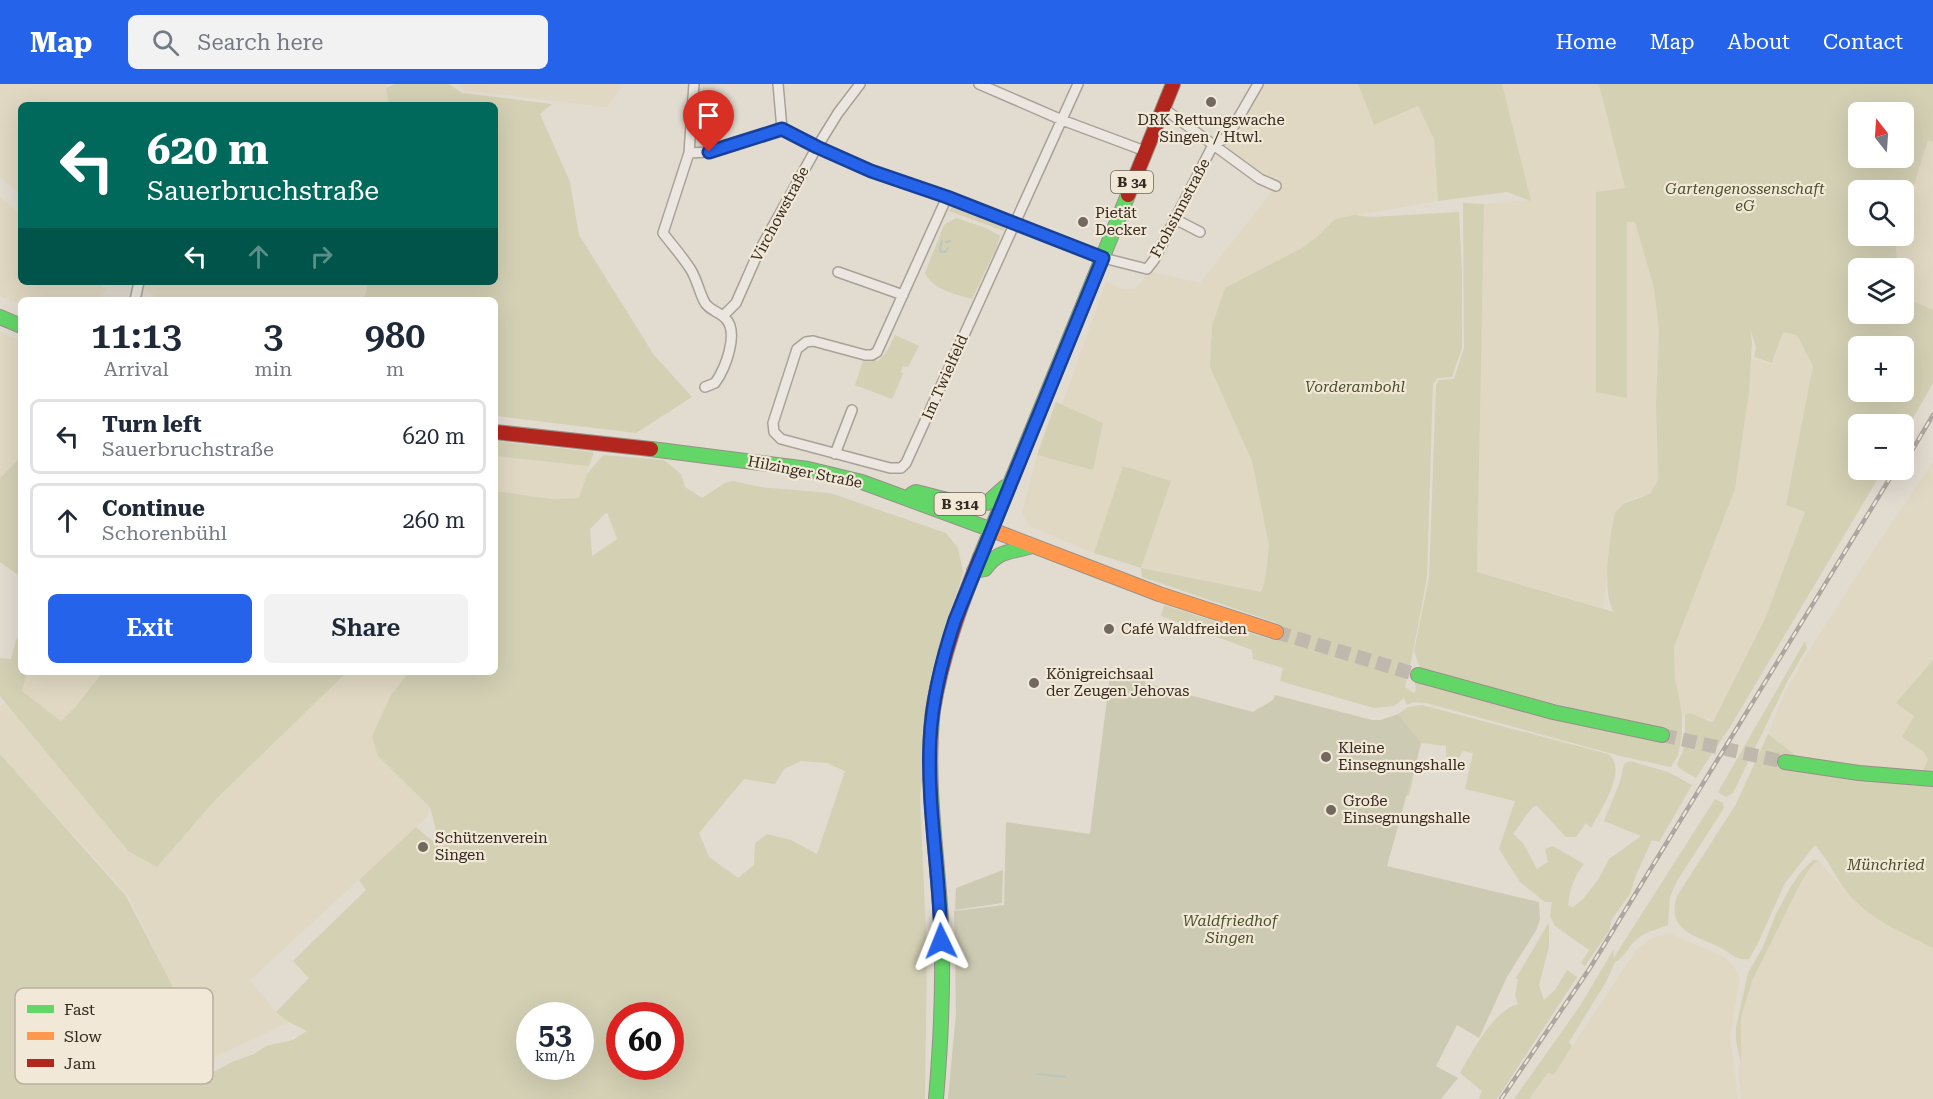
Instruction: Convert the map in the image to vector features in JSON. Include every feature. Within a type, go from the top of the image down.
[{"type":"main road","name":"B 34","points":[[936,1099],[942,977],[941,923],[931,778],[932,721],[939,672],[946,646],[974,571],[1173,84]]},
{"type":"main road","points":[[0,317],[18,325]]},
{"type":"main road","name":"Hilzinger Straße","points":[[498,432],[683,451],[767,462],[836,475],[862,482],[1169,597],[1276,632]]},
{"type":"main road","name":"B 314","points":[[904,498],[916,492],[965,505],[977,505],[992,500],[999,490],[1011,483]]},
{"type":"main road","points":[[974,571],[985,569],[997,554],[1010,550],[1022,551],[1032,546]]},
{"type":"main road","points":[[1418,675],[1553,712],[1662,735]]},
{"type":"main road","points":[[1785,762],[1859,773],[1933,779]]},
{"type":"street","points":[[694,84],[689,153],[663,232],[692,271],[705,304],[723,316],[731,329],[729,356],[715,383],[705,387]]},
{"type":"street","points":[[778,84],[782,129]]},
{"type":"street","name":"Virchowstraße","points":[[723,316],[736,303],[758,253],[817,147],[838,113],[860,84]]},
{"type":"street","points":[[979,84],[1062,120],[1146,151]]},
{"type":"street","name":"Im Twielfeld","points":[[947,197],[879,348],[873,355],[865,355],[813,341],[806,342],[797,349],[773,423],[774,432],[781,439],[890,468],[901,468],[906,463],[1078,84]]},
{"type":"street","name":"Frohsinnstraße","points":[[1103,258],[1147,269],[1213,145],[1225,138],[1232,129],[1258,84]]},
{"type":"street","points":[[1163,108],[1260,179],[1276,186]]},
{"type":"street","points":[[689,153],[709,152],[782,129],[871,171],[947,197],[1103,258]]},
{"type":"street","points":[[1174,219],[1200,232]]},
{"type":"street","points":[[838,272],[903,295]]},
{"type":"street","points":[[835,454],[852,410]]},
{"type":"shaded area","points":[[0,84],[387,84],[389,102],[18,102],[18,192],[0,177]]},
{"type":"shaded area","points":[[456,84],[621,84],[619,91],[607,107],[465,90]]},
{"type":"shaded area","points":[[1263,84],[1358,84],[1374,125],[1418,106],[1434,139],[1438,201],[1335,219],[1302,248],[1225,288],[1212,326],[1210,367],[1252,461],[1269,545],[1265,581],[1261,592],[1141,568],[1171,481],[1123,466],[1094,553],[1029,526],[1022,513],[1037,455],[1093,470],[1103,423],[1062,405],[1106,282],[1123,289],[1134,289],[1143,281],[1146,271],[1200,283],[1276,186],[1279,178],[1276,176],[1272,181],[1255,171],[1230,153],[1226,145]]},
{"type":"shaded area","points":[[1502,84],[1599,84],[1625,189],[1596,192],[1596,391],[1627,398],[1627,221],[1635,222],[1654,288],[1659,331],[1656,401],[1658,480],[1650,494],[1630,500],[1618,508],[1613,526],[1603,608],[1477,572],[1484,204],[1531,200]]},
{"type":"shaded area","points":[[1928,140],[1933,142],[1933,310],[1914,301],[1914,258],[1897,258],[1896,251],[1896,246],[1914,246],[1914,185]]},
{"type":"shaded area","points":[[0,197],[18,212],[18,285],[100,285],[106,290],[101,297],[18,297],[18,303],[0,296]]},
{"type":"shaded area","points":[[138,285],[366,285],[367,288],[365,297],[156,297]]},
{"type":"shaded area","points":[[1783,331],[1797,335],[1813,366],[1786,505],[1805,512],[1765,619],[1714,720],[1682,714],[1675,678],[1674,647],[1735,489],[1749,392],[1751,358],[1773,365]]},
{"type":"shaded area","points":[[0,332],[18,340],[18,460],[0,478]]},
{"type":"shaded area","points":[[498,456],[589,466],[579,498],[552,499],[498,491]]},
{"type":"shaded area","points":[[1933,462],[1933,660],[1896,703],[1915,716],[1902,737],[1923,751],[1928,761],[1921,775],[1799,758],[1768,734],[1783,696],[1806,655]]},
{"type":"shaded area","points":[[26,675],[101,675],[61,721],[22,691]]},
{"type":"shaded area","points":[[344,675],[407,675],[391,695],[378,756],[430,807],[428,816],[250,980],[276,1012],[289,1022],[213,1058],[213,988],[173,988],[128,895],[0,754],[0,706],[7,702],[128,851],[157,867],[217,798]]},
{"type":"shaded area","points":[[1818,860],[1859,905],[1892,927],[1933,948],[1933,1099],[1741,1099],[1738,1067],[1741,1063],[1741,1018],[1752,981],[1801,882]]},
{"type":"shaded area","points":[[1671,934],[1724,957],[1740,977],[1730,1037],[1738,1099],[1529,1099],[1549,1073],[1554,1074],[1636,950],[1650,939]]},
{"type":"green space","points":[[395,84],[449,84],[462,93],[552,104],[540,114],[570,182],[579,235],[654,355],[692,397],[636,433],[498,416],[498,297],[365,297],[366,285],[498,285],[498,102],[388,102],[386,88]]},
{"type":"green space","points":[[1358,84],[1502,84],[1531,201],[1507,192],[1438,201],[1434,139],[1418,106],[1374,125]]},
{"type":"green space","points":[[1599,84],[1933,84],[1933,142],[1928,140],[1914,185],[1914,180],[1848,180],[1848,246],[1896,246],[1897,258],[1848,258],[1848,324],[1914,324],[1914,301],[1933,310],[1933,383],[1914,416],[1914,414],[1848,414],[1848,480],[1877,480],[1730,727],[1696,778],[1679,768],[1677,764],[1683,751],[1685,715],[1690,713],[1711,722],[1714,720],[1765,619],[1805,512],[1786,505],[1813,366],[1797,335],[1783,332],[1772,363],[1754,357],[1756,348],[1750,327],[1752,343],[1749,392],[1735,489],[1674,647],[1675,678],[1682,714],[1682,734],[1678,755],[1671,767],[1620,756],[1426,703],[1413,702],[1407,705],[1404,698],[1394,706],[1374,708],[1280,681],[1283,668],[1253,659],[1252,650],[1161,616],[1164,605],[1273,640],[1277,623],[1142,577],[1141,568],[1261,592],[1265,581],[1269,545],[1252,461],[1210,367],[1212,326],[1225,288],[1302,248],[1335,219],[1354,215],[1372,217],[1459,212],[1462,348],[1452,377],[1438,378],[1433,384],[1427,578],[1405,687],[1414,693],[1416,691],[1415,681],[1518,708],[1517,710],[1660,742],[1664,728],[1511,693],[1420,668],[1414,651],[1429,578],[1436,385],[1439,380],[1454,379],[1464,348],[1463,203],[1484,204],[1477,572],[1614,612],[1610,603],[1607,578],[1615,513],[1623,504],[1650,494],[1658,480],[1656,401],[1659,331],[1654,288],[1635,222],[1627,222],[1627,398],[1596,392],[1596,192],[1625,188]]},
{"type":"green space","points":[[957,205],[1000,220],[1005,227],[1004,231],[949,211]]},
{"type":"green space","points":[[956,218],[986,228],[1000,236],[972,299],[933,284],[925,273],[944,225]]},
{"type":"green space","points":[[895,335],[919,346],[908,367],[903,366],[901,372],[903,374],[892,399],[855,385],[864,358],[878,361],[887,351]]},
{"type":"green space","points":[[1056,402],[1103,423],[1093,470],[1037,455]]},
{"type":"green space","points":[[498,441],[594,452],[589,466],[498,456]]},
{"type":"green space","points":[[603,455],[664,460],[681,474],[685,487],[702,498],[725,483],[733,481],[760,487],[830,493],[946,533],[958,548],[963,572],[944,638],[931,700],[920,798],[927,953],[925,1099],[0,1099],[0,754],[126,896],[173,988],[15,988],[15,1084],[213,1084],[213,1072],[254,1054],[266,1046],[293,1040],[307,1031],[276,1012],[309,978],[293,961],[366,890],[359,880],[416,827],[441,848],[449,841],[436,830],[430,807],[378,756],[372,736],[391,695],[407,675],[498,675],[498,491],[552,499],[579,498],[587,474]],"holes":[[[607,512],[617,539],[592,556],[590,529]],[[801,761],[827,763],[845,771],[817,854],[791,840],[767,834],[755,843],[754,865],[738,878],[709,857],[699,833],[744,779],[775,784],[784,769]]]},
{"type":"green space","points":[[18,460],[18,577],[0,562],[0,478]]},
{"type":"green space","points":[[1123,466],[1171,481],[1141,568],[1094,553]]},
{"type":"green space","points":[[18,637],[18,675],[26,675],[22,691],[61,721],[101,675],[344,675],[217,798],[157,867],[128,851],[0,696],[0,658],[11,659]]},
{"type":"green space","points":[[1805,641],[1807,648],[1788,680],[1733,793],[1726,797],[1718,792]]},
{"type":"green space","name":"Münchried","points":[[1933,660],[1933,948],[1865,910],[1847,892],[1815,845],[1785,883],[1749,959],[1737,957],[1685,930],[1676,917],[1677,896],[1736,804],[1768,734],[1799,758],[1915,786],[1928,760],[1923,751],[1902,737],[1914,716],[1896,703]]},
{"type":"green space","name":"Waldfriedhof Singen","points":[[1126,669],[1147,674],[1145,683],[1253,712],[1273,700],[1275,695],[1372,720],[1381,720],[1398,714],[1421,743],[1387,866],[1539,902],[1540,919],[1537,929],[1507,977],[1479,1038],[1457,1025],[1436,1066],[1458,1078],[1441,1099],[948,1099],[956,1013],[954,911],[1004,905],[1006,822],[1090,834],[1110,675]]},
{"type":"green space","points":[[1422,705],[1608,754],[1614,761],[1614,780],[1611,790],[1591,828],[1586,823],[1576,837],[1566,837],[1536,805],[1513,834],[1523,843],[1537,869],[1548,862],[1545,849],[1553,846],[1584,864],[1575,878],[1570,893],[1568,905],[1573,907],[1583,899],[1598,880],[1609,859],[1641,836],[1604,821],[1620,782],[1624,764],[1630,761],[1668,772],[1692,785],[1659,842],[1652,840],[1630,894],[1612,919],[1609,931],[1585,966],[1581,963],[1589,950],[1555,926],[1550,916],[1552,902],[1545,902],[1520,882],[1499,849],[1515,801],[1465,789],[1473,753],[1463,751],[1456,762],[1446,768],[1446,746],[1421,743],[1409,796],[1390,791],[1405,723],[1398,714],[1408,707]]},
{"type":"green space","points":[[1715,799],[1723,803],[1724,808],[1677,881],[1670,897],[1668,925],[1640,937],[1615,962],[1606,982],[1569,1042],[1572,1046],[1554,1075],[1548,1073],[1529,1099],[1514,1099],[1580,1006],[1614,949],[1613,959]]},
{"type":"green space","points":[[1813,860],[1818,860],[1801,882],[1752,981],[1741,1018],[1741,1063],[1736,1041],[1736,1027],[1748,973],[1763,947],[1775,916],[1790,888]]},
{"type":"green space","points":[[1003,870],[1002,903],[955,910],[956,888]]},
{"type":"green space","points":[[1549,922],[1549,947],[1539,985],[1544,1000],[1555,990],[1567,970],[1577,977],[1497,1099],[1479,1099],[1482,1091],[1460,1073],[1492,1023],[1509,1008],[1518,1004],[1515,995],[1518,980],[1516,978]]},
{"type":"waterway","points":[[942,241],[941,252],[945,252],[948,248]]},
{"type":"waterway","points":[[946,242],[950,241]]},
{"type":"waterway","points":[[1037,1074],[1065,1077]]},
{"type":"tunnel","points":[[1276,632],[1418,675]]},
{"type":"tunnel","points":[[1662,735],[1785,762]]},
{"type":"railway","points":[[1914,447],[1933,415]]},
{"type":"railway","points":[[1501,1099],[1590,968],[1889,480]]},
{"type":"traffic: fast","points":[[980,557],[1128,195]]},
{"type":"traffic: fast","points":[[0,317],[18,325]]},
{"type":"traffic: fast","points":[[651,449],[808,469],[862,482],[992,530]]},
{"type":"traffic: fast","points":[[912,494],[916,492],[971,506],[987,503],[1005,487]]},
{"type":"traffic: fast","points":[[974,571],[985,569],[1000,555],[1032,546]]},
{"type":"traffic: fast","points":[[1418,675],[1553,712],[1662,735]]},
{"type":"traffic: fast","points":[[933,710],[930,762],[942,965],[941,1032],[936,1099]]},
{"type":"traffic: fast","points":[[1785,762],[1859,773],[1933,779]]},
{"type":"traffic: slow","points":[[992,530],[1159,594],[1276,632]]},
{"type":"traffic: jam","points":[[1128,195],[1173,84]]},
{"type":"traffic: jam","points":[[498,432],[651,449]]},
{"type":"traffic: jam","points":[[933,710],[952,632],[980,557]]},
{"type":"place","name":"DRK Rettungswache Singen / Htwl.","points":[[1211,102]]},
{"type":"place","name":"Pietät Decker","points":[[1083,222]]},
{"type":"place","name":"Café Waldfreiden","points":[[1109,629]]},
{"type":"place","name":"Königreichsaal der Zeugen Jehovas","points":[[1034,683]]},
{"type":"place","name":"Kleine Einsegnungshalle","points":[[1326,757]]},
{"type":"place","name":"Große Einsegnungshalle","points":[[1331,810]]},
{"type":"place","name":"Schützenverein Singen","points":[[423,847]]},
{"type":"route","points":[[709,152],[782,129],[871,171],[947,197],[1103,258],[974,571],[955,620],[939,672],[930,755],[941,941]]},
{"type":"park label","name":"Gartengenossenschaft eG","points":[[1745,198]]},
{"type":"park label","name":"Vorderambohl","points":[[1355,387]]}]
